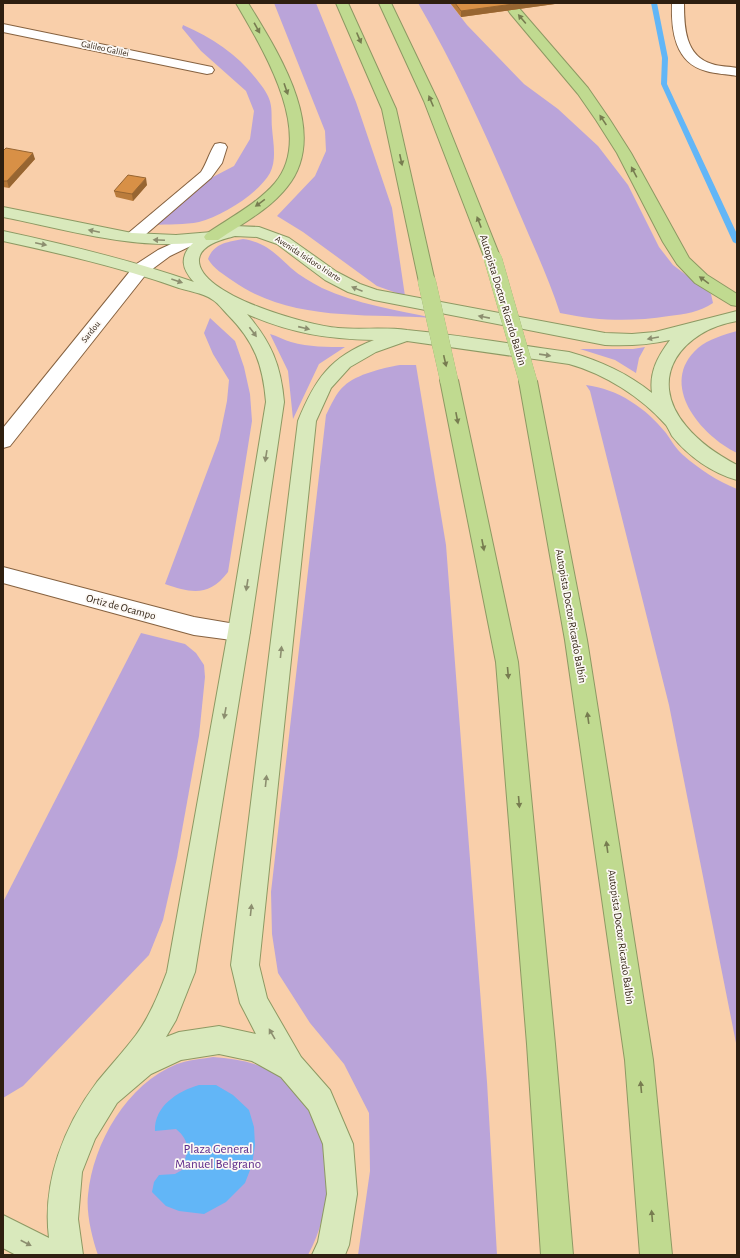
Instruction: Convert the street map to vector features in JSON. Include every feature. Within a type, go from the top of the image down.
[{"type":"highway","points":[[212,237],[262,201],[282,184],[296,162],[298,138],[294,114],[284,84],[271,53],[242,3]]},
{"type":"highway","points":[[342,3],[389,109],[449,380],[507,662],[541,1044],[557,1255]]},
{"type":"highway","name":"Autopista Doctor Ricardo Balbín","points":[[385,3],[431,101],[493,259],[528,381],[576,640],[638,1052],[656,1255]]},
{"type":"highway","points":[[514,10],[583,90],[624,153],[670,242],[683,261],[701,279],[737,301]]},
{"type":"main road","name":"Avenida Isidoro Iriarte","points":[[3,212],[132,238],[193,239],[241,231],[259,232],[272,235],[284,241],[331,276],[354,288],[374,295],[605,339],[632,340],[655,338],[705,325]]},
{"type":"main road","points":[[94,256],[113,235]]},
{"type":"main road","points":[[3,236],[94,256],[141,269],[216,295],[270,318],[315,331],[338,334],[406,335],[569,358],[587,362],[606,370],[633,386],[670,419],[690,444],[721,466],[737,473]]},
{"type":"main road","points":[[67,1255],[62,1219],[67,1172],[83,1130],[107,1093],[147,1044],[166,1010],[181,972],[239,632],[274,410],[275,387],[273,372],[260,341],[239,316],[194,272],[190,264],[190,258],[193,251],[212,237]]},
{"type":"main road","points":[[670,419],[659,390],[662,363],[678,341],[705,325],[737,316]]},
{"type":"main road","points":[[328,1255],[333,1245],[342,1194],[338,1144],[320,1100],[291,1068],[254,1003],[245,965],[307,421],[316,396],[331,374],[348,358],[371,347],[406,335]]},
{"type":"main road","points":[[107,1093],[141,1064],[179,1046],[187,1044],[219,1040],[256,1048],[291,1068]]},
{"type":"main road","points":[[3,1231],[49,1255]]},
{"type":"street","points":[[678,3],[677,19],[682,43],[689,57],[710,68],[737,72]]},
{"type":"street","points":[[3,39],[9,29]]},
{"type":"street","name":"Galileo Galilei","points":[[9,29],[207,70]]},
{"type":"street","points":[[132,238],[206,175],[215,163],[220,147]]},
{"type":"street","name":"Sardou","points":[[3,441],[141,269],[164,253],[193,239]]},
{"type":"street","name":"Ortiz de Ocampo","points":[[3,575],[194,626],[239,632]]},
{"type":"green space","points":[[274,3],[316,3],[356,102],[392,208],[405,296],[377,286],[303,232],[277,216],[315,176],[326,151],[325,131]]},
{"type":"green space","points":[[418,3],[450,3],[467,25],[524,84],[558,109],[598,146],[628,185],[659,247],[673,265],[711,294],[713,303],[703,309],[692,312],[655,318],[628,320],[588,318],[560,313],[541,262],[484,132],[446,54]]},
{"type":"green space","points":[[183,25],[216,42],[236,57],[253,75],[265,91],[271,106],[274,150],[273,162],[270,173],[257,189],[239,203],[218,215],[194,223],[153,225],[209,179],[234,166],[250,139],[254,111],[246,91],[201,51],[182,28]]},
{"type":"green space","points":[[243,239],[258,243],[270,249],[302,276],[335,294],[377,306],[433,318],[330,313],[279,303],[255,294],[222,274],[208,259],[218,246],[227,242]]},
{"type":"green space","points":[[210,318],[235,341],[244,367],[250,394],[252,421],[228,572],[214,586],[199,591],[191,591],[165,584],[219,440],[227,401],[229,380],[213,354],[204,333]]},
{"type":"green space","points":[[737,331],[737,453],[723,445],[698,422],[689,408],[683,393],[682,377],[686,362],[698,348],[711,340]]},
{"type":"green space","points":[[270,334],[304,345],[345,347],[319,364],[293,419],[288,371]]},
{"type":"green space","points":[[645,347],[639,358],[636,373],[615,360],[580,349],[633,349]]},
{"type":"green space","points":[[400,365],[416,365],[446,545],[487,1082],[497,1255],[358,1255],[370,1171],[369,1113],[344,1064],[310,1023],[278,973],[272,934],[271,892],[326,415],[334,399],[349,382],[370,372]]},
{"type":"green space","points":[[586,385],[598,387],[620,395],[630,401],[658,424],[678,450],[689,460],[715,478],[737,489],[737,1048],[669,705],[590,391]]},
{"type":"green space","points":[[141,633],[185,644],[196,653],[204,665],[205,677],[199,736],[177,858],[163,920],[149,955],[23,1086],[3,1098],[3,902]]},
{"type":"green space","name":"Plaza General Manuel Belgrano","points":[[213,1057],[239,1060],[255,1064],[271,1071],[285,1081],[308,1109],[317,1128],[324,1149],[327,1170],[327,1192],[317,1235],[308,1255],[98,1255],[90,1225],[88,1195],[91,1175],[105,1136],[128,1101],[159,1073],[177,1064]]},
{"type":"water","points":[[199,1085],[216,1085],[233,1095],[249,1110],[254,1127],[255,1145],[252,1165],[245,1183],[226,1202],[204,1214],[179,1211],[166,1206],[152,1192],[154,1182],[159,1175],[175,1174],[182,1170],[187,1153],[184,1138],[176,1129],[155,1131],[158,1114],[169,1101],[183,1091]]},
{"type":"building","points":[[455,3],[521,3],[461,11]]},
{"type":"building","points":[[6,148],[33,153],[7,181],[3,181],[3,151]]},
{"type":"building","points":[[128,175],[146,178],[132,194],[114,191]]},
{"type":"waterway","points":[[654,3],[665,58],[664,84],[737,242]]}]
